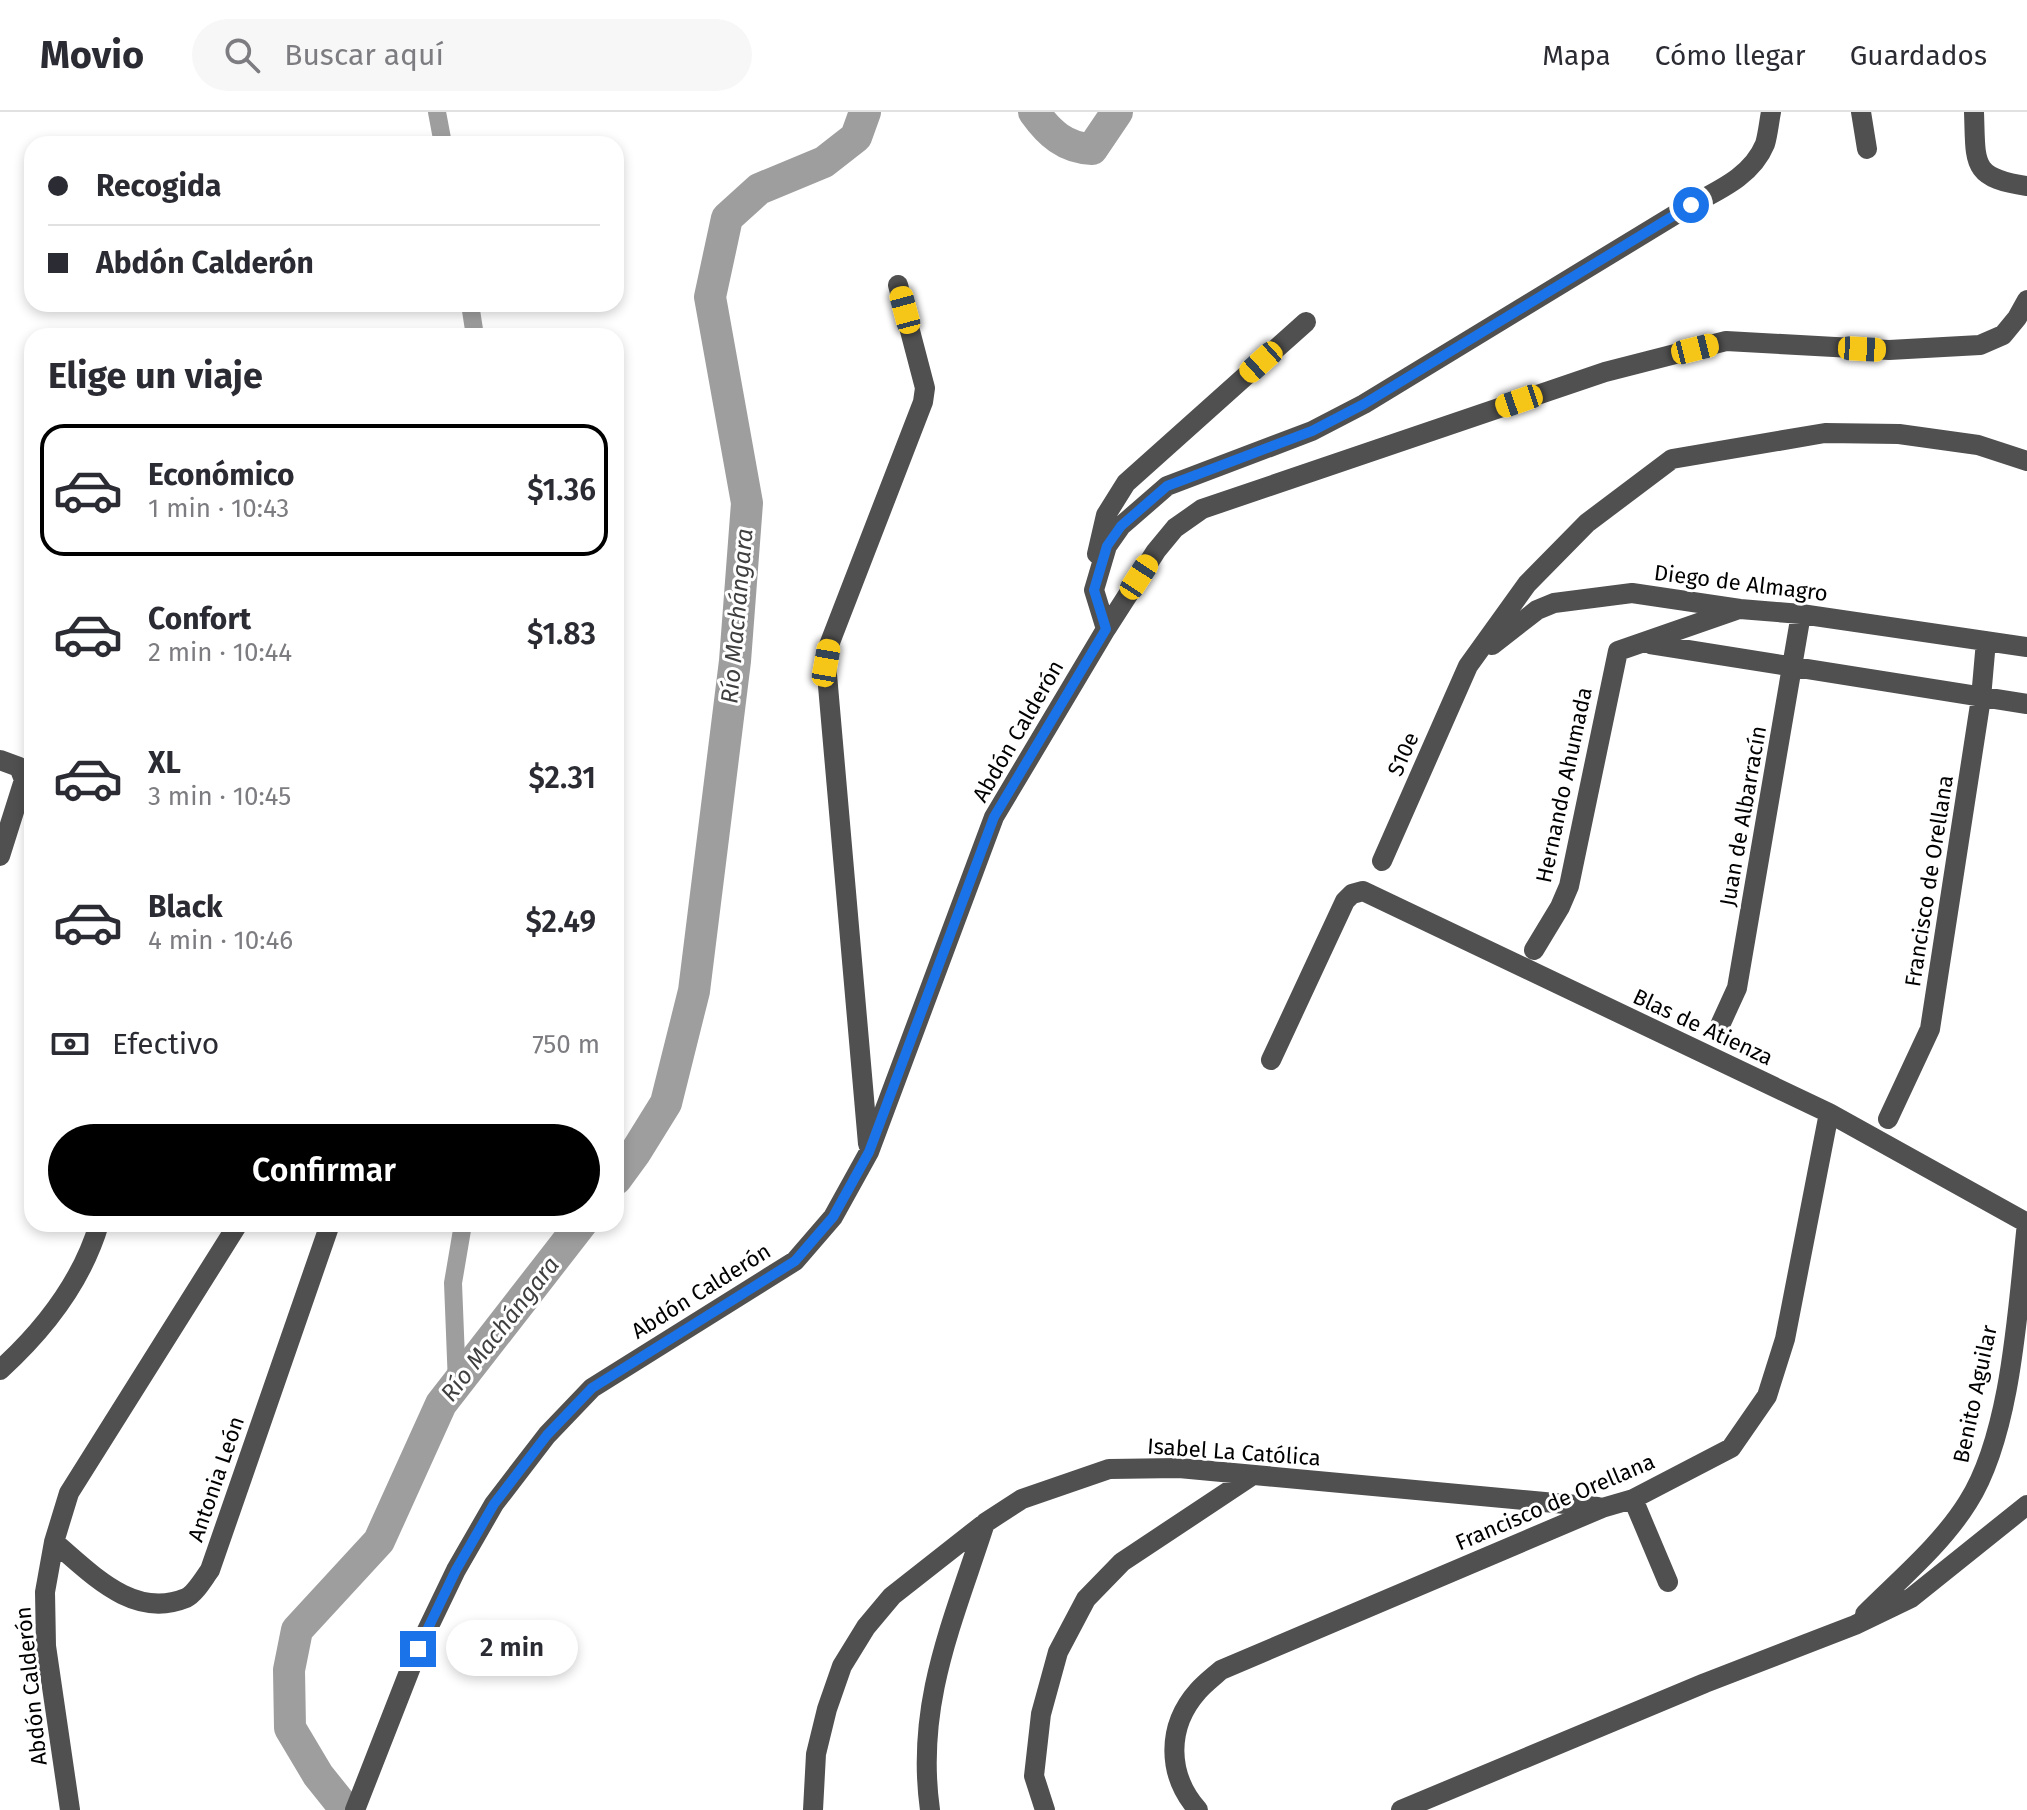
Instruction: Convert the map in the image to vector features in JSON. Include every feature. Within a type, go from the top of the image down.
[{"type":"street","points":[[1106,629],[1094,590],[1107,546],[1121,526],[1167,486],[1312,431],[1364,404],[1728,185],[1750,168],[1765,144],[1771,112]]},
{"type":"street","points":[[1861,112],[1867,149]]},
{"type":"street","points":[[1974,112],[1978,165],[1986,175],[1999,182],[2027,186]]},
{"type":"street","points":[[869,1152],[826,663],[829,645],[923,402],[925,388],[898,285]]},
{"type":"street","name":"Abdón Calderón","points":[[356,1809],[418,1649],[456,1570],[494,1504],[547,1435],[592,1388],[795,1261],[833,1217],[869,1152],[994,817],[1106,629],[1156,551],[1175,528],[1202,509],[1605,372],[1726,341],[1889,350],[1980,345],[2003,335],[2027,300]]},
{"type":"street","points":[[1097,574],[1097,549],[1106,515],[1126,483],[1306,322]]},
{"type":"street","name":"S10e","points":[[1382,861],[1468,666],[1527,584],[1577,533],[1672,459],[1840,433],[1899,434],[1978,445],[2027,461]]},
{"type":"street","name":"Diego de Almagro","points":[[1468,666],[1537,610],[1554,603],[1632,593],[2027,647]]},
{"type":"street","points":[[1646,644],[1740,609]]},
{"type":"street","name":"Juan de Albarracín","points":[[1721,1023],[1737,988],[1801,614]]},
{"type":"street","name":"Francisco de Orellana","points":[[1888,1119],[1930,1029],[1981,698],[1986,641]]},
{"type":"street","points":[[1646,644],[2027,704]]},
{"type":"street","name":"Hernando Ahumada","points":[[1534,950],[1569,886],[1615,658],[1623,648],[1646,644]]},
{"type":"street","points":[[0,760],[19,767],[24,780],[0,856]]},
{"type":"street","name":"Blas de Atienza","points":[[1271,1060],[1345,901],[1352,894],[1363,891],[1829,1113],[2027,1223]]},
{"type":"street","name":"Francisco de Orellana","points":[[1198,1810],[1181,1785],[1174,1763],[1173,1741],[1183,1714],[1197,1691],[1221,1670],[1602,1508],[1633,1499],[1731,1448],[1767,1396],[1785,1339],[1829,1113]]},
{"type":"street","name":"Benito Aguilar","points":[[1855,1625],[1951,1527],[1983,1475],[2000,1415],[2014,1343],[2027,1223]]},
{"type":"street","points":[[0,1370],[54,1313],[90,1253],[97,1232]]},
{"type":"street","name":"Abdón Calderón","points":[[70,1810],[46,1646],[45,1592],[54,1542],[69,1493],[233,1232]]},
{"type":"street","name":"Antonia León","points":[[54,1542],[123,1596],[151,1605],[188,1597],[210,1570],[327,1232]]},
{"type":"street","name":"Isabel La Católica","points":[[813,1810],[816,1754],[827,1709],[842,1666],[866,1627],[892,1596],[985,1523],[1022,1499],[1109,1469],[1179,1468],[1602,1508]]},
{"type":"street","points":[[1045,1810],[1034,1776],[1041,1714],[1058,1652],[1086,1599],[1122,1562],[1250,1477]]},
{"type":"street","points":[[1633,1499],[1668,1582]]},
{"type":"street","points":[[1401,1810],[1695,1687],[1855,1625],[1911,1598],[2027,1505]]},
{"type":"street","points":[[930,1810],[925,1780],[927,1729],[934,1677],[985,1523]]},
{"type":"waterway","points":[[437,112],[442,136]]},
{"type":"waterway","name":"Río Machángara","points":[[624,1168],[666,1103],[694,991],[735,661],[747,503],[710,297],[727,218],[759,189],[824,162],[856,137],[865,112]]},
{"type":"waterway","name":"Río Machángara","points":[[1034,112],[1058,138],[1074,146],[1092,149],[1117,112]]},
{"type":"waterway","points":[[471,312],[474,328]]},
{"type":"waterway","points":[[457,1384],[453,1283],[462,1232]]},
{"type":"waterway","name":"Río Machángara","points":[[346,1810],[318,1775],[290,1728],[289,1670],[297,1630],[379,1541],[441,1404],[575,1232]]},
{"type":"route","points":[[418,1649],[456,1570],[494,1504],[547,1435],[592,1388],[795,1261],[833,1217],[869,1152],[994,817],[1106,629],[1094,590],[1107,546],[1121,526],[1167,486],[1312,431],[1364,404],[1691,205]]}]
